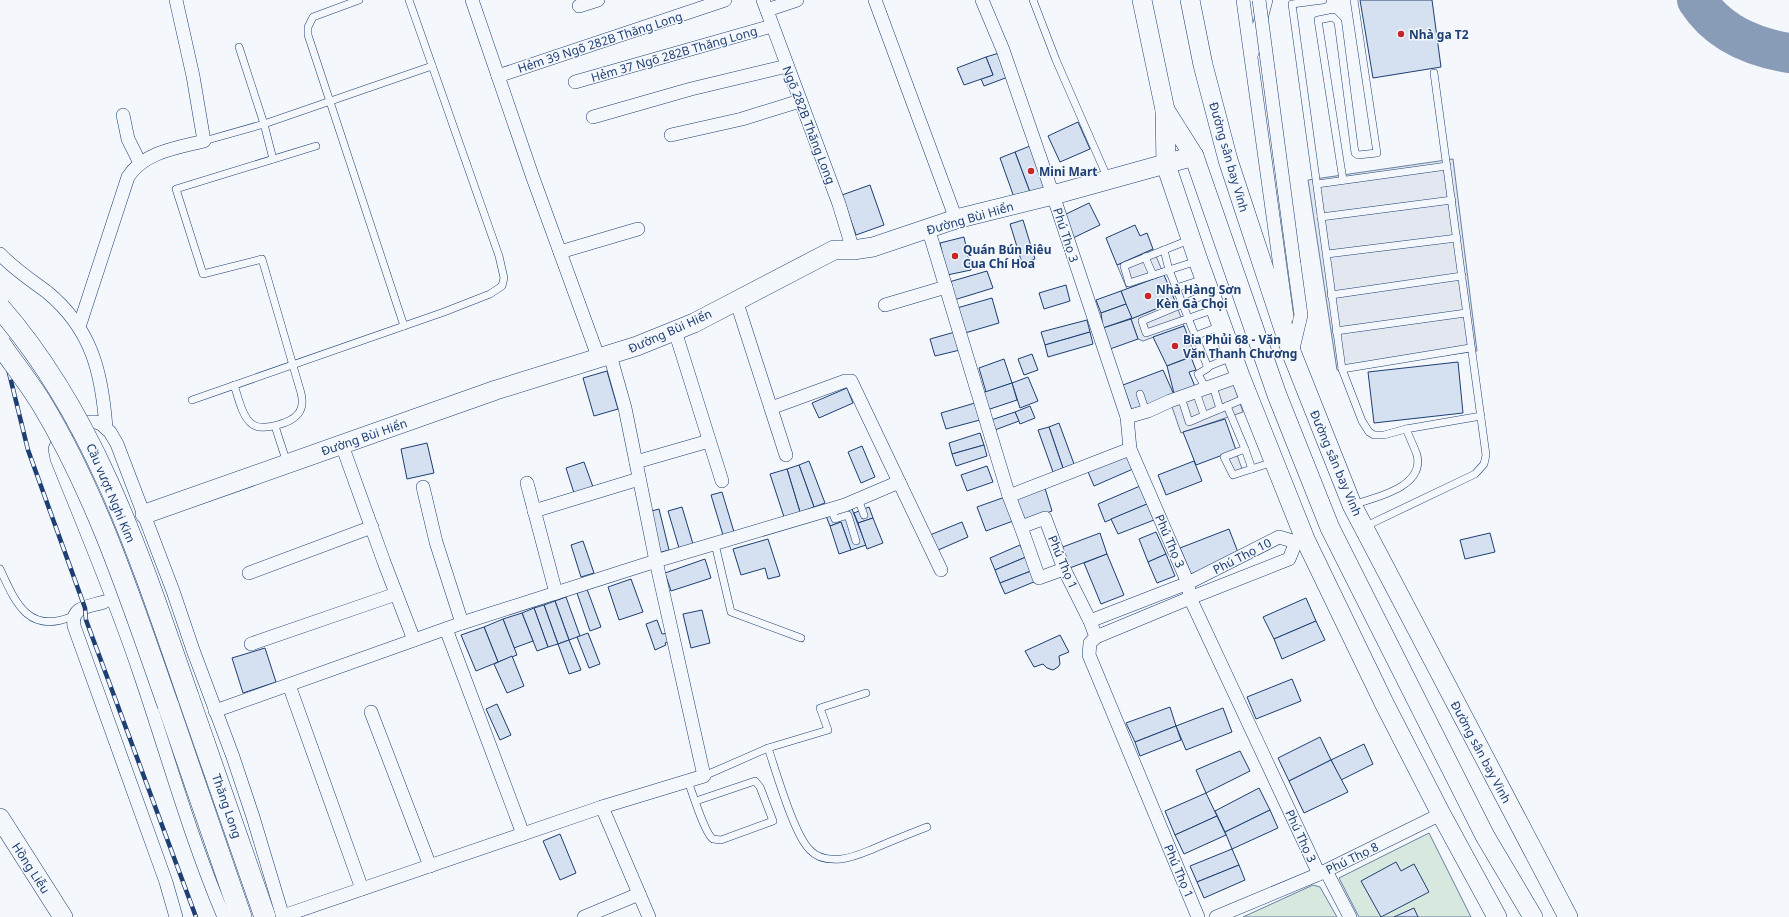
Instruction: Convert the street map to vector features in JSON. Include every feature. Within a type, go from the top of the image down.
[{"type":"main road","points":[[1142,0],[1165,110],[1166,165],[1212,302],[1232,357],[1274,461],[1300,540],[1441,814],[1497,917]]},
{"type":"main road","name":"Đường sân bay Vinh","points":[[1190,0],[1203,65],[1228,160],[1292,354],[1352,505],[1568,917]]},
{"type":"main road","points":[[1165,110],[1194,156],[1277,395],[1330,528],[1485,836],[1533,917]]},
{"type":"main road","name":"Đường Bùi Hiển","points":[[145,514],[496,390],[604,357],[675,331],[834,250],[853,250],[873,247],[956,220],[1166,165],[1194,156]]},
{"type":"main road","name":"Cầu vượt Nghi Kim","points":[[0,308],[16,327],[45,368],[68,403],[89,440],[119,507],[188,696]]},
{"type":"main road","name":"Cầu vượt Nghi Kim","points":[[0,344],[42,404],[74,464],[115,557],[168,706]]},
{"type":"main road","points":[[1300,540],[1330,528]]},
{"type":"main road","name":"Thăng Long","points":[[188,696],[277,917]]},
{"type":"main road","name":"Thăng Long","points":[[168,706],[241,917]]},
{"type":"main road","points":[[1441,814],[1468,803]]},
{"type":"main road","name":"Hồng Liễu","points":[[0,818],[63,917]]},
{"type":"street","points":[[79,327],[128,177],[140,163],[155,155],[204,141],[193,76],[176,0]]},
{"type":"street","points":[[224,917],[206,872],[174,780],[131,646],[56,454],[57,441],[64,433],[73,427],[86,422],[96,422],[110,432],[117,444],[145,514],[253,817],[277,917],[523,834],[704,776],[656,561],[625,408],[560,252],[472,0]]},
{"type":"street","points":[[579,6],[598,0]]},
{"type":"street","name":"Hẻm 39 Ngõ 282B Thăng Long","points":[[498,76],[725,0]]},
{"type":"street","points":[[765,5],[797,0]]},
{"type":"street","points":[[875,0],[956,220]]},
{"type":"street","name":"Phú Thọ 3","points":[[982,0],[1003,50],[1127,417],[1130,449],[1188,582],[1190,598],[1323,873],[1350,917]]},
{"type":"street","points":[[1242,0],[1292,354]]},
{"type":"street","points":[[1259,0],[1301,315],[1292,354]]},
{"type":"street","points":[[1251,58],[1266,0]]},
{"type":"street","name":"Ngõ 282B Thăng Long","points":[[765,5],[839,204],[853,250]]},
{"type":"street","name":"Hẻm 37 Ngõ 282B Thăng Long","points":[[575,82],[772,26]]},
{"type":"street","points":[[593,117],[677,93],[787,66]]},
{"type":"street","points":[[671,135],[742,119],[800,101]]},
{"type":"street","points":[[123,115],[128,139],[140,163]]},
{"type":"street","points":[[928,228],[1009,496],[1039,578],[1064,569]]},
{"type":"street","points":[[560,252],[638,229]]},
{"type":"street","points":[[0,254],[62,305],[79,327],[91,349],[97,367],[102,386],[106,428]]},
{"type":"street","points":[[885,305],[946,287]]},
{"type":"street","points":[[736,300],[786,455]]},
{"type":"street","points":[[675,331],[722,481]]},
{"type":"street","points":[[1127,417],[1146,412],[1181,397],[1240,376]]},
{"type":"street","points":[[771,408],[851,380],[940,570]]},
{"type":"street","points":[[636,462],[710,441]]},
{"type":"street","points":[[342,445],[414,640]]},
{"type":"street","points":[[1009,496],[1130,449]]},
{"type":"street","points":[[534,511],[639,479]]},
{"type":"street","points":[[216,711],[462,623],[656,561],[832,509],[899,482]]},
{"type":"street","points":[[527,484],[556,593]]},
{"type":"street","points":[[423,487],[436,542],[462,623]]},
{"type":"street","name":"Phú Thọ 1","points":[[1021,527],[1045,518],[1064,569],[1090,621],[1096,637],[1090,643],[1089,656],[1198,917]]},
{"type":"street","points":[[249,572],[372,527]]},
{"type":"street","name":"Phú Thọ 10","points":[[1090,621],[1188,582],[1279,537],[1300,540],[1289,559],[1096,637]]},
{"type":"street","points":[[251,644],[396,594]]},
{"type":"street","points":[[104,602],[77,611],[73,616],[74,626],[166,882],[176,917]]},
{"type":"street","points":[[446,629],[523,834]]},
{"type":"street","points":[[289,685],[362,889]]},
{"type":"street","points":[[371,712],[430,866]]},
{"type":"street","points":[[602,808],[649,917]]},
{"type":"street","name":"Phú Thọ 8","points":[[1216,917],[1323,873],[1441,814]]},
{"type":"street","points":[[584,917],[639,894]]},
{"type":"lane","points":[[359,0],[313,16],[308,27],[308,35],[404,326]]},
{"type":"lane","points":[[192,400],[404,326],[490,294],[502,286],[504,278],[482,205],[409,0]]},
{"type":"lane","points":[[1033,0],[1056,60],[1108,179]]},
{"type":"lane","points":[[1323,0],[1292,4],[1342,369],[1362,421],[1369,432],[1379,436],[1406,429],[1481,416]]},
{"type":"lane","points":[[1343,180],[1318,20],[1333,17],[1338,22],[1355,153],[1358,155],[1377,153],[1354,0]]},
{"type":"lane","points":[[239,47],[264,124],[273,160]]},
{"type":"lane","points":[[204,141],[264,124],[432,66]]},
{"type":"lane","points":[[1364,527],[1475,474],[1484,464],[1486,455],[1470,348],[1462,276],[1434,73]]},
{"type":"lane","points":[[234,385],[244,411],[252,424],[261,427],[275,426],[295,417],[303,405],[302,393],[262,259],[203,274],[176,189],[316,146]]},
{"type":"lane","points":[[1317,184],[1447,166]]},
{"type":"lane","points":[[1321,217],[1452,200]]},
{"type":"lane","points":[[1327,254],[1457,238]]},
{"type":"lane","points":[[1190,239],[1124,266],[1129,283],[1198,260]]},
{"type":"lane","points":[[1164,250],[1169,270],[1207,367]]},
{"type":"lane","points":[[1145,257],[1153,275]]},
{"type":"lane","points":[[1331,295],[1462,276]]},
{"type":"lane","points":[[1176,288],[1212,302]]},
{"type":"lane","points":[[1212,302],[1188,318],[1146,333],[1142,320],[1182,303],[1212,302]]},
{"type":"lane","points":[[1195,336],[1212,302]]},
{"type":"lane","points":[[1166,311],[1172,324]]},
{"type":"lane","points":[[1336,332],[1466,313]]},
{"type":"lane","points":[[1342,369],[1470,348]]},
{"type":"lane","points":[[1232,357],[1207,367],[1208,368],[1198,374],[1205,389],[1224,407],[1245,449],[1252,469]]},
{"type":"lane","points":[[1204,415],[1205,389]]},
{"type":"lane","points":[[1140,394],[1146,412]]},
{"type":"lane","points":[[1181,397],[1188,422],[1248,397]]},
{"type":"lane","points":[[275,426],[287,463]]},
{"type":"lane","points":[[1352,505],[1397,489],[1409,481],[1415,473],[1417,457],[1406,429]]},
{"type":"lane","points":[[1245,449],[1224,457],[1233,475],[1274,461]]},
{"type":"lane","points":[[858,499],[864,515]]},
{"type":"lane","points":[[832,509],[834,519],[848,515],[856,541]]},
{"type":"lane","points":[[715,544],[731,612],[801,638]]},
{"type":"lane","points":[[0,569],[16,601],[38,621],[53,622],[73,616]]},
{"type":"lane","points":[[704,776],[768,748],[828,730],[820,708],[866,693]]},
{"type":"lane","points":[[768,748],[789,810],[801,838],[805,845],[815,855],[832,859],[853,857],[927,827]]},
{"type":"lane","points":[[688,781],[707,830],[713,839],[721,840],[773,821],[760,787],[755,781],[696,801]]},
{"type":"shaded area","points":[[1453,159],[1477,351],[1337,370],[1308,180]]},
{"type":"shaded area","points":[[1153,249],[1164,275],[1127,289],[1117,265]]},
{"type":"shaded area","points":[[1175,301],[1184,326],[1143,341],[1138,339],[1131,319]]},
{"type":"shaded area","points":[[1232,380],[1243,412],[1181,433],[1170,401]]},
{"type":"shaded area","points":[[1235,450],[1244,474],[1232,479],[1223,454]]},
{"type":"shaded area","points":[[1429,833],[1471,917],[1359,917],[1339,878]]},
{"type":"shaded area","points":[[1313,885],[1320,887],[1337,917],[1243,917]]},
{"type":"building","name":"Nhà ga T2","points":[[1360,0],[1432,0],[1441,67],[1373,78]]},
{"type":"building","points":[[999,53],[1008,77],[984,86],[981,79],[993,75],[986,57]]},
{"type":"building","points":[[986,57],[993,75],[964,85],[957,68]]},
{"type":"building","points":[[1078,122],[1090,149],[1060,162],[1048,136]]},
{"type":"building","name":"Mini Mart","points":[[1030,146],[1046,190],[1031,195],[1015,152]]},
{"type":"building","points":[[1015,152],[1031,195],[1015,200],[1000,158]]},
{"type":"building","points":[[870,185],[884,225],[856,235],[842,195]]},
{"type":"building","points":[[1089,203],[1100,225],[1073,238],[1062,216]]},
{"type":"building","points":[[1023,220],[1035,259],[1022,263],[1010,224]]},
{"type":"building","points":[[1135,225],[1140,236],[1147,233],[1153,249],[1117,265],[1106,238]]},
{"type":"building","name":"Quán Bún Riêu Cua Chí Hoa","points":[[964,237],[971,270],[947,275],[940,243]]},
{"type":"building","points":[[987,271],[993,288],[954,300],[949,282]]},
{"type":"building","name":"Nhà Hàng Sơn Kèn Gà Chọi","points":[[1164,275],[1175,301],[1131,319],[1121,291]]},
{"type":"building","points":[[1066,285],[1070,301],[1044,309],[1039,293]]},
{"type":"building","points":[[1121,291],[1126,304],[1101,313],[1096,300]]},
{"type":"building","points":[[992,298],[999,323],[965,333],[957,308]]},
{"type":"building","points":[[1126,304],[1132,318],[1103,328],[1101,313]]},
{"type":"building","points":[[1131,319],[1138,339],[1110,349],[1103,328]]},
{"type":"building","points":[[1087,320],[1090,332],[1045,345],[1041,332]]},
{"type":"building","name":"Bia Phủi 68 - Văn Văn Thanh Chương","points":[[1184,326],[1195,355],[1167,366],[1153,337]]},
{"type":"building","points":[[955,332],[960,350],[935,356],[930,339]]},
{"type":"building","points":[[1090,332],[1093,344],[1048,357],[1045,345]]},
{"type":"building","points":[[1032,354],[1038,370],[1024,375],[1018,359]]},
{"type":"building","points":[[1191,357],[1196,370],[1189,372],[1196,389],[1175,397],[1167,366]]},
{"type":"building","points":[[1004,359],[1012,383],[986,392],[979,368]]},
{"type":"building","points":[[1458,362],[1463,413],[1374,423],[1368,372]]},
{"type":"building","points":[[1163,370],[1175,397],[1132,411],[1123,385]]},
{"type":"building","points":[[607,371],[618,409],[594,416],[583,378]]},
{"type":"building","points":[[1028,377],[1038,401],[1020,408],[1012,383]]},
{"type":"building","points":[[1012,383],[1017,400],[987,410],[982,393]]},
{"type":"building","points":[[847,388],[853,403],[819,418],[812,403]]},
{"type":"building","points":[[975,403],[980,420],[946,429],[941,413]]},
{"type":"building","points":[[1030,406],[1035,418],[1020,424],[1015,412]]},
{"type":"building","points":[[1015,412],[1019,421],[992,431],[988,421]]},
{"type":"building","points":[[1225,419],[1236,450],[1196,465],[1183,432]]},
{"type":"building","points":[[1059,423],[1074,464],[1063,468],[1049,427]]},
{"type":"building","points":[[1049,427],[1063,468],[1053,472],[1038,430]]},
{"type":"building","points":[[980,433],[984,445],[952,454],[949,443]]},
{"type":"building","points":[[427,443],[434,473],[407,479],[401,449]]},
{"type":"building","points":[[984,445],[987,456],[956,466],[952,454]]},
{"type":"building","points":[[862,446],[875,477],[861,483],[848,452]]},
{"type":"building","points":[[1125,451],[1133,469],[1094,486],[1086,467]]},
{"type":"building","points":[[809,461],[825,503],[814,507],[799,465]]},
{"type":"building","points":[[1194,461],[1202,481],[1166,495],[1158,475]]},
{"type":"building","points":[[584,462],[593,487],[574,493],[566,468]]},
{"type":"building","points":[[799,465],[814,507],[800,512],[787,469]]},
{"type":"building","points":[[987,466],[993,482],[967,491],[961,475]]},
{"type":"building","points":[[787,469],[800,512],[784,517],[770,474]]},
{"type":"building","points":[[1044,485],[1052,511],[1021,522],[1012,496]]},
{"type":"building","points":[[1140,486],[1147,504],[1105,522],[1098,504]]},
{"type":"building","points":[[722,492],[734,532],[723,535],[711,495]]},
{"type":"building","points":[[1005,497],[1013,521],[986,531],[977,507]]},
{"type":"building","points":[[1147,504],[1154,520],[1118,534],[1111,519]]},
{"type":"building","points":[[682,507],[693,544],[679,548],[668,511]]},
{"type":"building","points":[[869,507],[873,518],[858,523],[854,513]]},
{"type":"building","points":[[659,509],[669,550],[658,553],[648,512]]},
{"type":"building","points":[[852,509],[866,545],[851,550],[841,522],[830,526],[826,516]]},
{"type":"building","points":[[873,518],[883,543],[867,549],[858,523]]},
{"type":"building","points":[[841,522],[851,550],[839,554],[830,526]]},
{"type":"building","points":[[962,522],[968,537],[936,551],[930,535]]},
{"type":"building","points":[[1229,529],[1239,555],[1191,574],[1180,548]]},
{"type":"building","points":[[1156,532],[1166,554],[1148,562],[1139,539]]},
{"type":"building","points":[[1100,533],[1107,554],[1067,569],[1060,548]]},
{"type":"building","points":[[1490,533],[1495,552],[1465,559],[1460,540]]},
{"type":"building","points":[[768,539],[780,576],[768,579],[765,568],[741,575],[733,549]]},
{"type":"building","points":[[583,541],[594,573],[581,577],[571,545]]},
{"type":"building","points":[[1020,545],[1026,557],[995,570],[990,558]]},
{"type":"building","points":[[1107,554],[1124,595],[1101,604],[1084,563]]},
{"type":"building","points":[[1166,554],[1175,576],[1157,583],[1148,562]]},
{"type":"building","points":[[1026,557],[1031,571],[1000,583],[995,570]]},
{"type":"building","points":[[705,559],[711,578],[671,591],[665,573]]},
{"type":"building","points":[[1031,571],[1036,581],[1005,594],[1000,583]]},
{"type":"building","points":[[631,579],[643,612],[619,620],[608,587]]},
{"type":"building","points":[[587,589],[601,627],[590,631],[577,593]]},
{"type":"building","points":[[566,597],[580,636],[569,640],[555,601]]},
{"type":"building","points":[[1306,598],[1316,621],[1274,639],[1263,617]]},
{"type":"building","points":[[555,601],[569,640],[558,644],[544,605]]},
{"type":"building","points":[[544,605],[558,644],[548,647],[534,608]]},
{"type":"building","points":[[534,608],[548,647],[537,651],[522,613]]},
{"type":"building","points":[[702,610],[710,643],[691,648],[683,614]]},
{"type":"building","points":[[522,613],[533,641],[514,648],[503,619]]},
{"type":"building","points":[[503,619],[517,655],[498,662],[484,627]]},
{"type":"building","points":[[657,620],[662,634],[668,633],[670,641],[665,643],[666,645],[655,650],[646,624]]},
{"type":"building","points":[[1316,621],[1325,640],[1282,659],[1274,639]]},
{"type":"building","points":[[484,627],[498,662],[476,671],[461,635]]},
{"type":"building","points":[[588,633],[600,664],[589,668],[577,637]]},
{"type":"building","points":[[1060,635],[1069,652],[1059,656],[1060,664],[1058,667],[1053,670],[1047,668],[1043,664],[1034,667],[1025,651]]},
{"type":"building","points":[[569,640],[581,670],[569,674],[558,644]]},
{"type":"building","points":[[265,648],[276,682],[243,693],[232,658]]},
{"type":"building","points":[[512,656],[524,686],[507,693],[494,664]]},
{"type":"building","points":[[1292,679],[1301,701],[1256,719],[1247,697]]},
{"type":"building","points":[[497,704],[511,735],[500,740],[486,709]]},
{"type":"building","points":[[1170,707],[1176,726],[1135,742],[1126,723]]},
{"type":"building","points":[[1223,708],[1232,732],[1186,750],[1176,726]]},
{"type":"building","points":[[1176,726],[1181,740],[1140,756],[1135,742]]},
{"type":"building","points":[[1320,737],[1331,760],[1289,781],[1278,758]]},
{"type":"building","points":[[1364,744],[1373,764],[1341,780],[1331,760]]},
{"type":"building","points":[[1240,751],[1250,771],[1206,793],[1196,770]]},
{"type":"building","points":[[1331,760],[1348,792],[1304,813],[1289,781]]},
{"type":"building","points":[[1259,788],[1270,810],[1225,832],[1215,811]]},
{"type":"building","points":[[1206,793],[1217,816],[1175,835],[1165,811]]},
{"type":"building","points":[[1270,810],[1278,828],[1232,849],[1225,832]]},
{"type":"building","points":[[1217,816],[1226,835],[1184,854],[1175,835]]},
{"type":"building","points":[[560,834],[576,873],[560,880],[543,841]]},
{"type":"building","points":[[1232,849],[1239,865],[1197,882],[1190,866]]},
{"type":"building","points":[[1396,862],[1401,871],[1414,864],[1429,892],[1381,917],[1361,881]]},
{"type":"building","points":[[1239,865],[1245,880],[1204,898],[1197,882]]},
{"type":"building","points":[[1414,908],[1418,917],[1394,917]]},
{"type":"taxiway","points":[[1697,0],[1705,12],[1726,30],[1737,37],[1762,47],[1789,53]]},
{"type":"railway","points":[[0,336],[28,450],[85,608],[86,620],[196,917]]},
{"type":"place","name":"Nhà ga T2","points":[[1401,34]]},
{"type":"place","name":"Mini Mart","points":[[1031,171]]},
{"type":"place","name":"Quán Bún Riêu Cua Chí Hoa","points":[[955,256]]},
{"type":"place","name":"Nhà Hàng Sơn Kèn Gà Chọi","points":[[1148,296]]},
{"type":"place","name":"Bia Phủi 68 - Văn Văn Thanh Chương","points":[[1175,346]]}]
